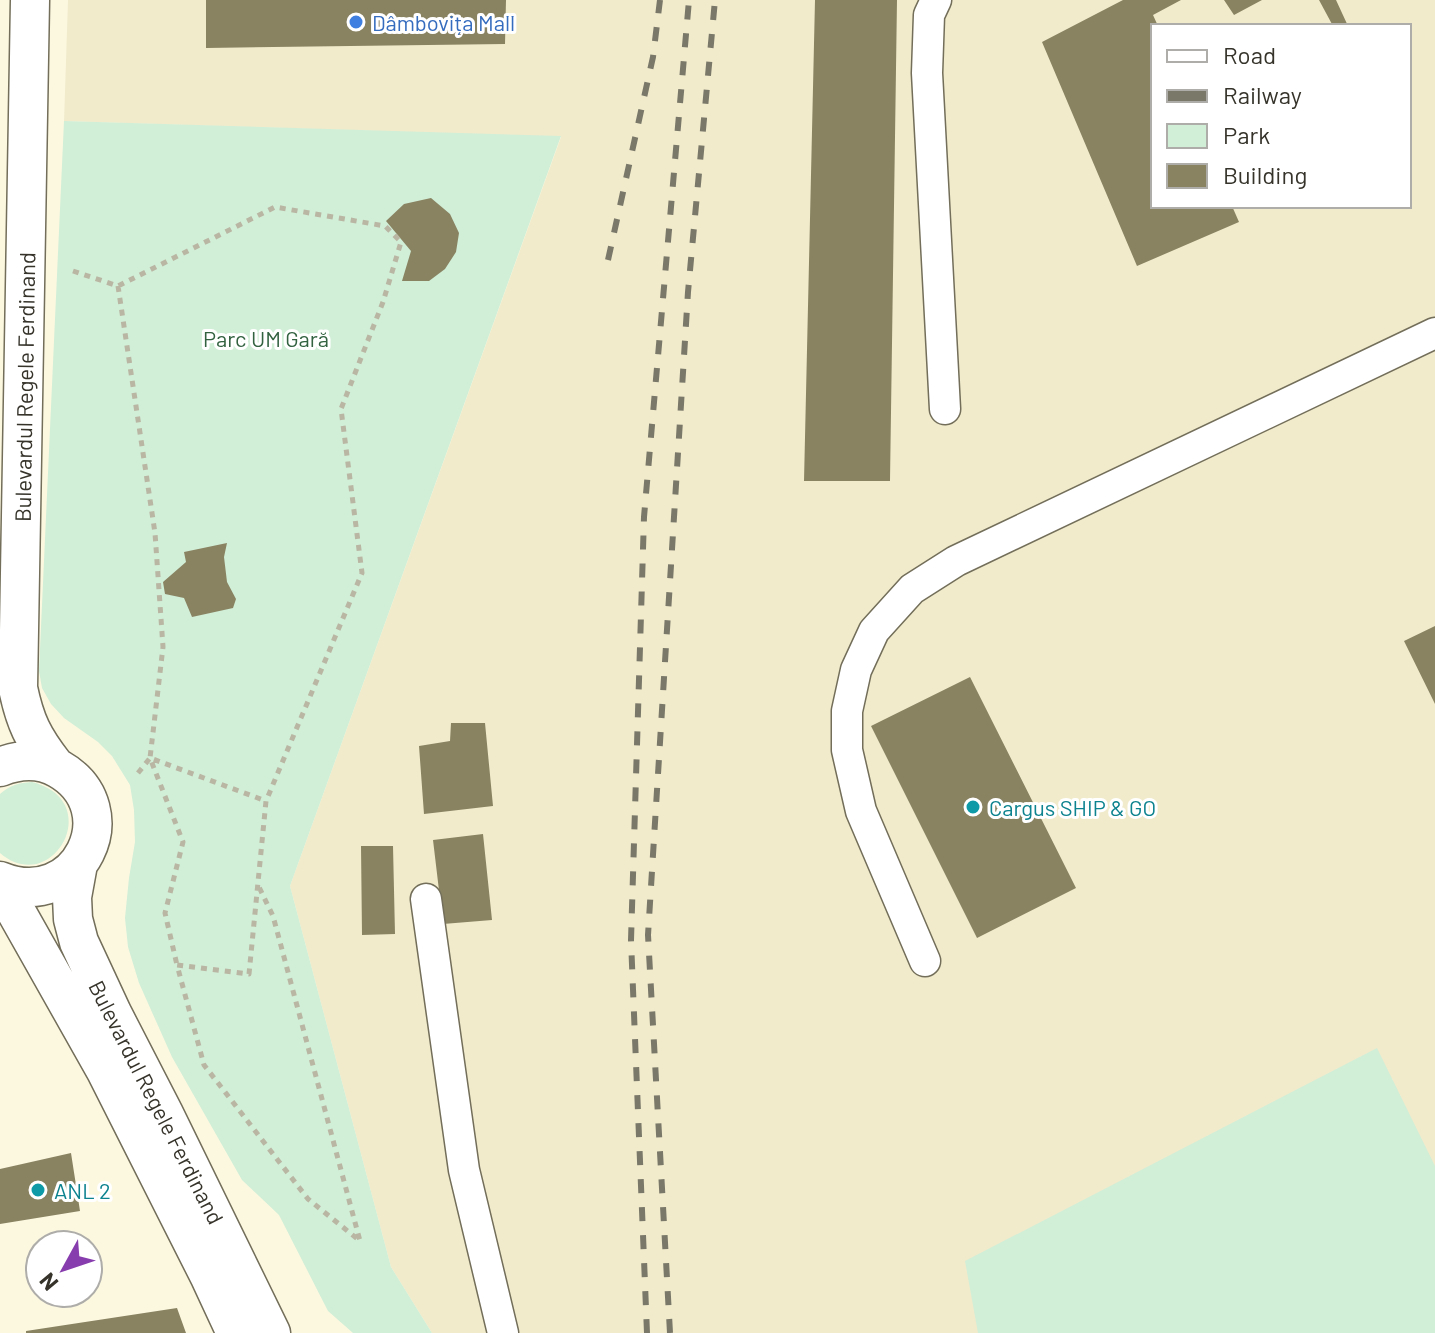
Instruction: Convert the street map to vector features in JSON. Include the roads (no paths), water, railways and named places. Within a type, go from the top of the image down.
[{"type":"main road","name":"Bulevardul Regele Ferdinand","points":[[30,0],[18,688],[30,730],[54,765],[80,786],[88,800],[92,834],[78,864],[72,897],[79,942],[271,1333]]},
{"type":"main road","points":[[0,767],[18,761],[54,765]]},
{"type":"main road","points":[[3,882],[21,887],[53,884],[78,864]]},
{"type":"main road","name":"Bulevardul Regele Ferdinand","points":[[3,882],[13,906],[106,1071],[236,1333]]},
{"type":"street","points":[[936,0],[929,15],[927,73],[945,409]]},
{"type":"street","points":[[925,961],[861,811],[847,750],[847,711],[856,670],[874,631],[912,589],[956,561],[1435,333]]},
{"type":"street","points":[[426,899],[464,1170],[503,1333]]},
{"type":"railway","points":[[608,260],[653,57],[660,0]]},
{"type":"railway","points":[[647,1333],[631,940],[644,517],[689,0]]},
{"type":"railway","points":[[670,1333],[648,935],[688,292],[715,0]]},
{"type":"place","name":"Dâmbovița Mall","points":[[356,22]]},
{"type":"place","name":"Cargus SHIP & GO","points":[[973,807]]},
{"type":"place","name":"ANL 2","points":[[38,1190]]},
{"type":"park label","name":"Parc UM Gară","points":[[266,338]]}]
